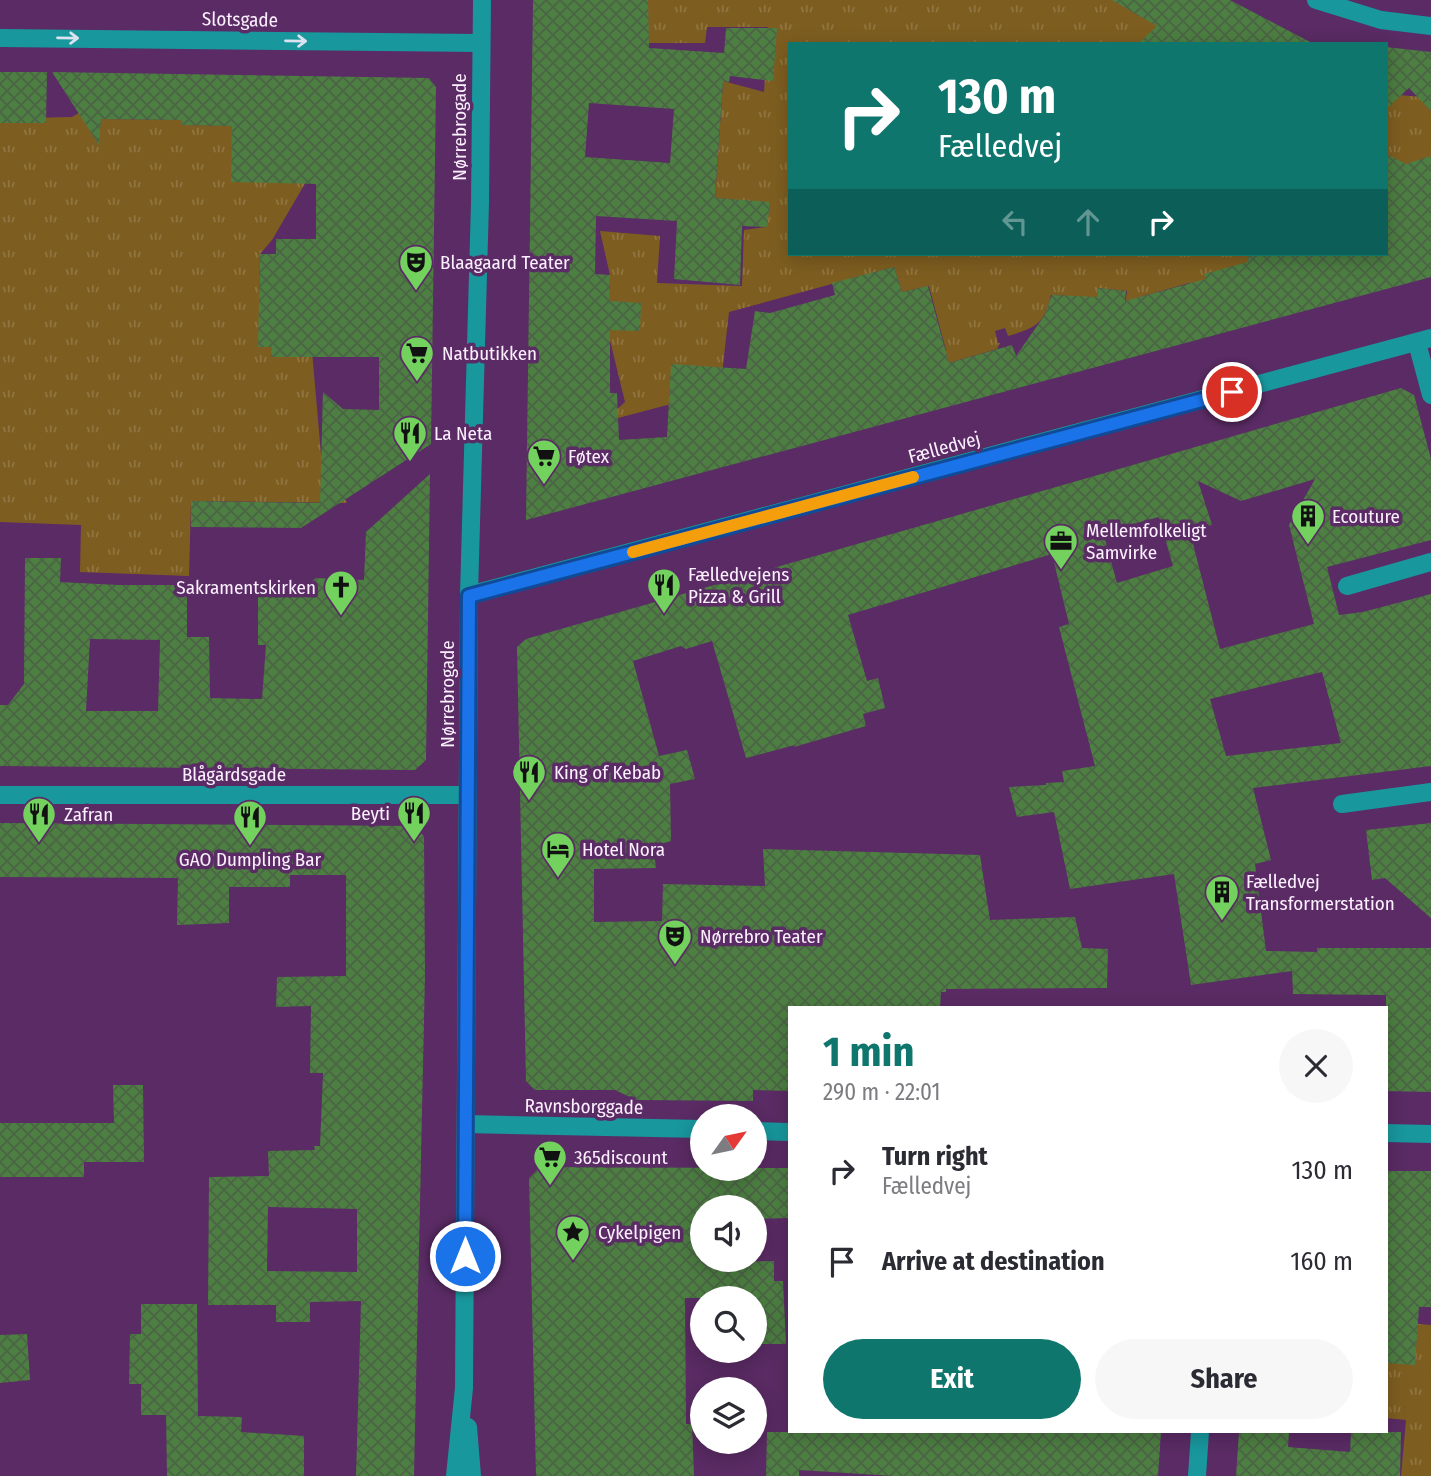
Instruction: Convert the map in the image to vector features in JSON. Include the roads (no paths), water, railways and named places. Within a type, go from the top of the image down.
[{"type":"street","name":"Nørrebrogade","points":[[455,1476],[464,1388],[469,596],[480,203],[482,0]]},
{"type":"street","points":[[1327,2],[1381,20],[1431,26]]},
{"type":"street","name":"Slotsgade","points":[[0,38],[480,43]]},
{"type":"street","points":[[1424,341],[1431,396]]},
{"type":"street","name":"Fælledvej","points":[[469,596],[1424,341]]},
{"type":"street","points":[[1347,586],[1431,562]]},
{"type":"street","points":[[1342,804],[1431,792]]},
{"type":"street","name":"Blågårdsgade","points":[[0,795],[467,795]]},
{"type":"street","name":"Ravnsborggade","points":[[466,1124],[690,1129]]},
{"type":"street","points":[[767,1131],[788,1132]]},
{"type":"street","points":[[1388,1133],[1431,1134]]},
{"type":"street","name":"Nørrebrogade","points":[[464,1388],[472,1476]]},
{"type":"street","points":[[1198,1476],[1200,1433]]},
{"type":"place","name":"Blaagaard Teater","points":[[416,292]]},
{"type":"place","name":"Natbutikken","points":[[417,383]]},
{"type":"place","name":"La Neta","points":[[410,463]]},
{"type":"place","name":"Føtex","points":[[544,486]]},
{"type":"place","name":"Ecouture","points":[[1308,546]]},
{"type":"place","name":"Mellemfolkeligt Samvirke","points":[[1061,571]]},
{"type":"place","name":"Fælledvejens Pizza & Grill","points":[[664,615]]},
{"type":"place","name":"Sakramentskirken","points":[[341,617]]},
{"type":"place","name":"King of Kebab","points":[[529,802]]},
{"type":"place","name":"Beyti","points":[[414,843]]},
{"type":"place","name":"Zafran","points":[[39,844]]},
{"type":"place","name":"GAO Dumpling Bar","points":[[250,847]]},
{"type":"place","name":"Hotel Nora","points":[[558,879]]},
{"type":"place","name":"Fælledvej Transformerstation","points":[[1222,922]]},
{"type":"place","name":"Nørrebro Teater","points":[[675,966]]},
{"type":"place","name":"365discount","points":[[550,1187]]},
{"type":"place","name":"Cykelpigen","points":[[573,1262]]}]
